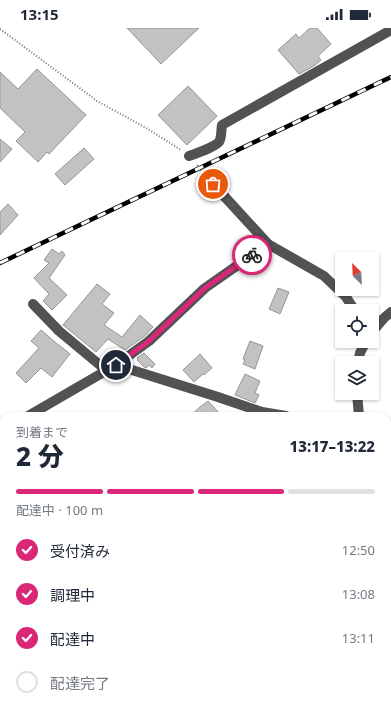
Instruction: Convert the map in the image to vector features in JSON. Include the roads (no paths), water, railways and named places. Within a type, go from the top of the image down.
[{"type":"street","points":[[189,156],[199,153],[218,143],[221,137],[222,125],[391,30]]},
{"type":"street","points":[[213,184],[268,244],[324,276],[346,297],[350,304]]},
{"type":"street","points":[[35,412],[116,365],[149,341],[205,288],[268,244]]},
{"type":"street","points":[[33,304],[59,331],[107,371]]},
{"type":"street","points":[[379,324],[391,312]]},
{"type":"street","points":[[116,365],[262,412]]},
{"type":"street","points":[[358,400],[359,412]]},
{"type":"railway","points":[[0,263],[391,77]]}]
